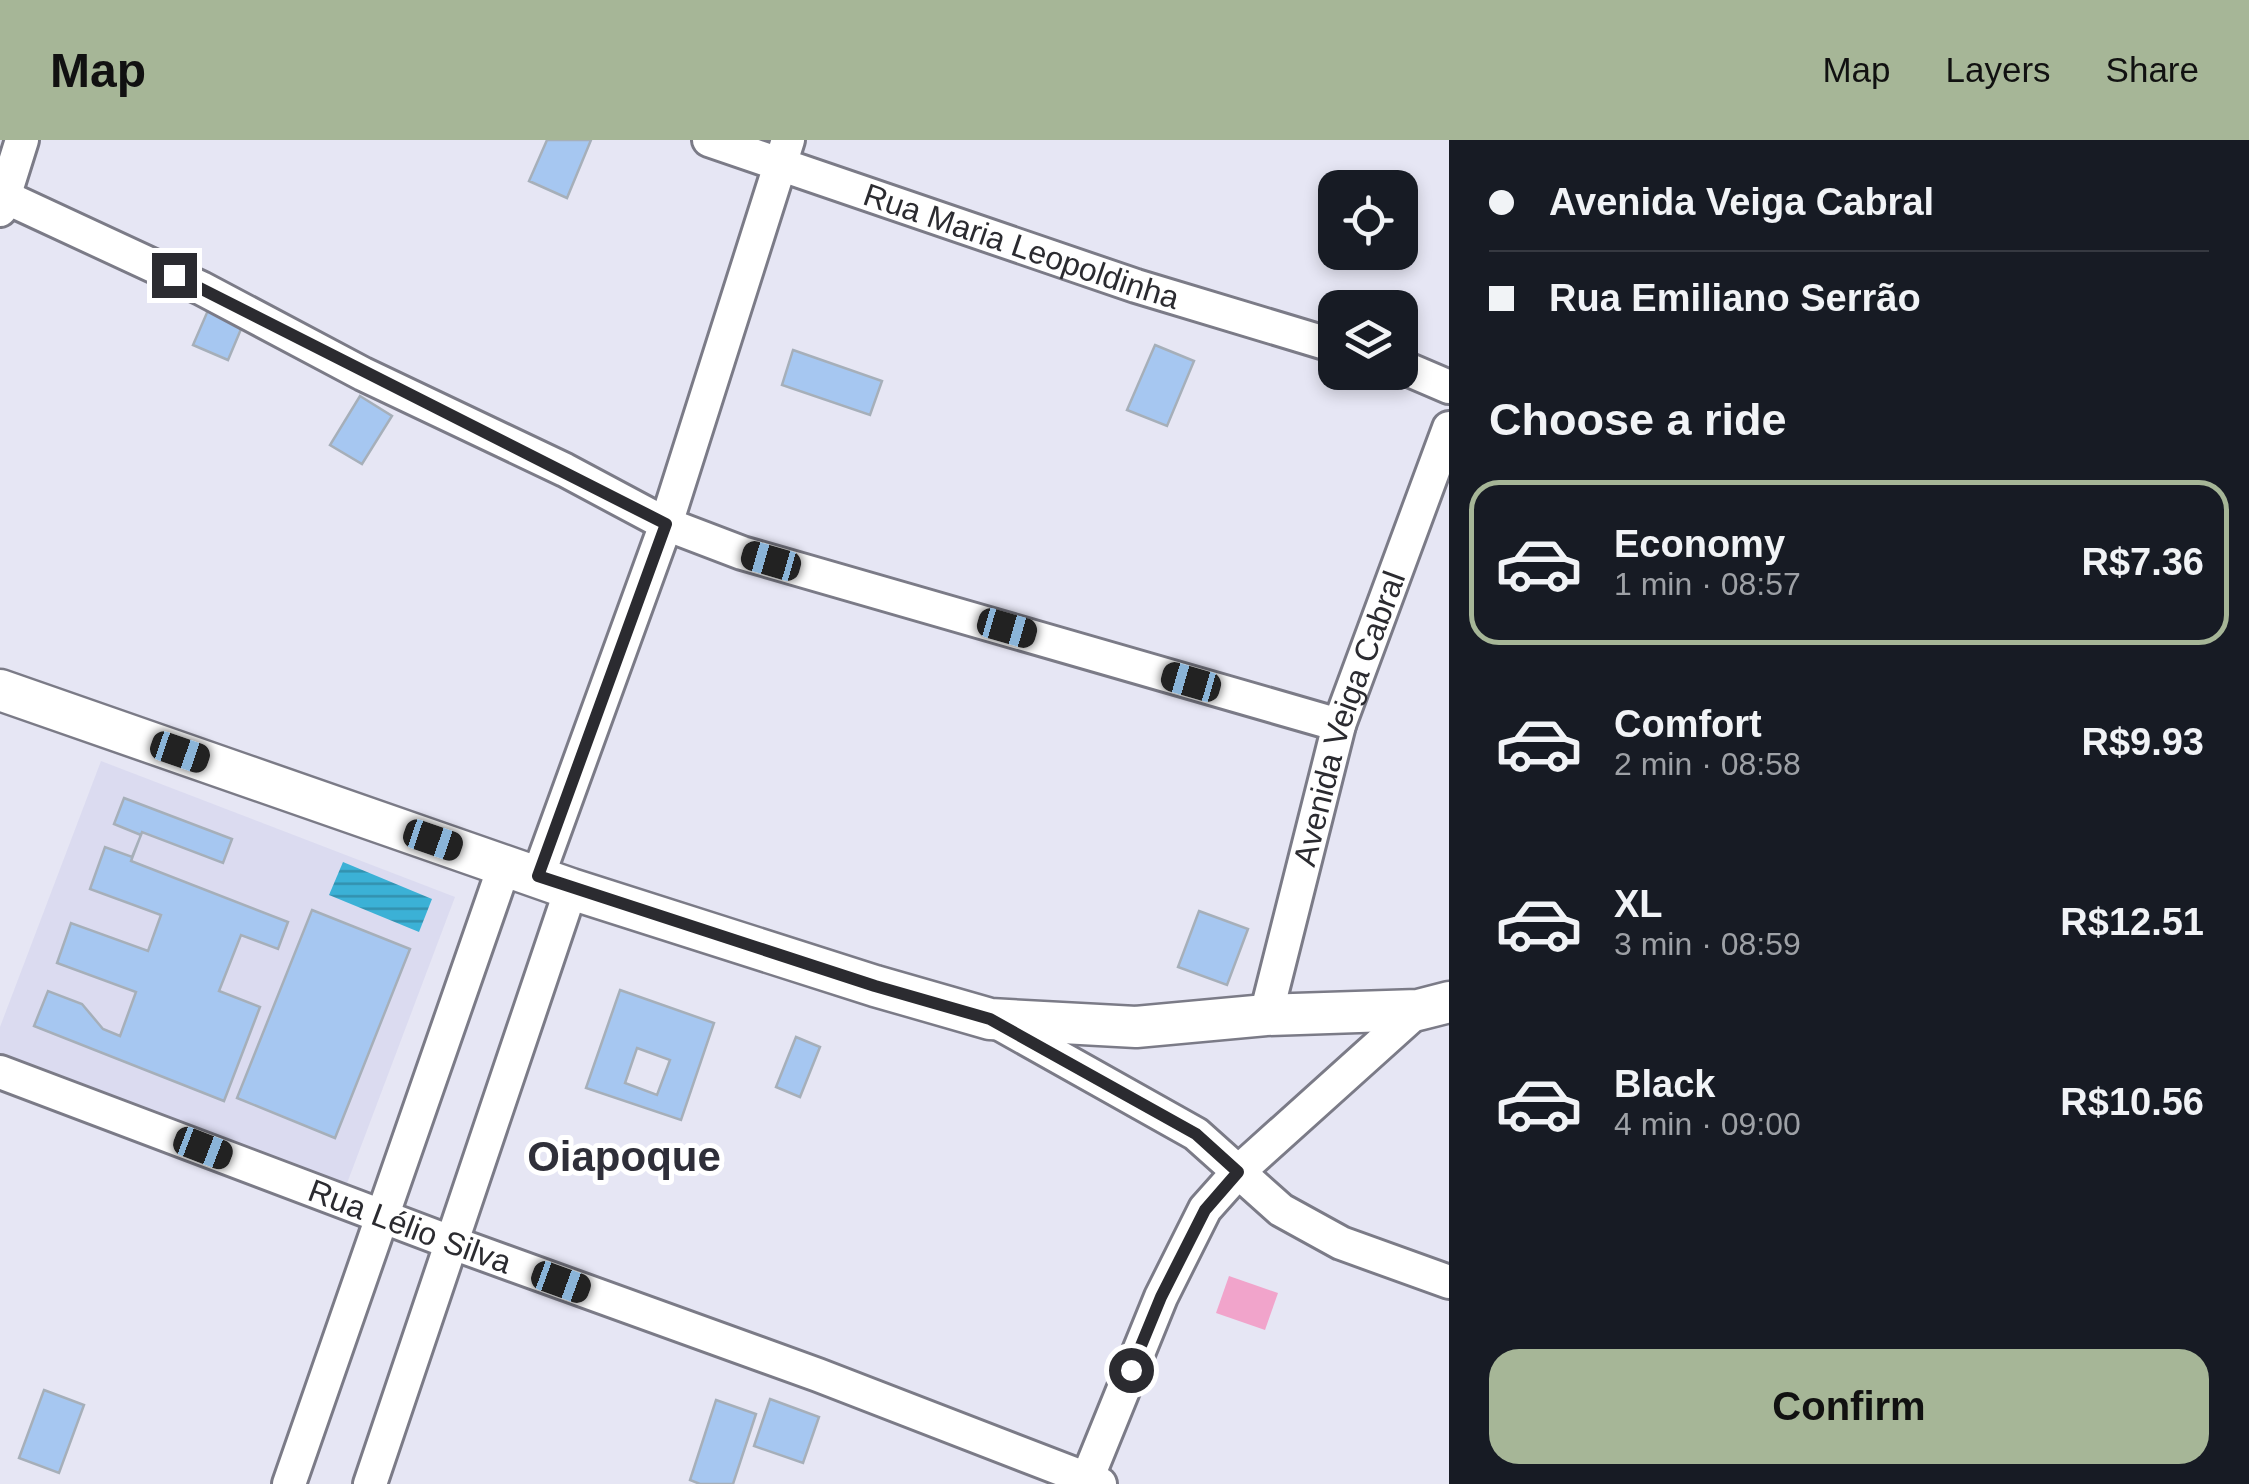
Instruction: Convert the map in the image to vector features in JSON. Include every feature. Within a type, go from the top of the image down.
[{"type":"street","points":[[22,140],[2,204],[201,288],[666,524],[742,553],[1338,725]]},
{"type":"street","name":"Rua Maria Leopoldinha","points":[[710,140],[784,152],[1136,286],[1318,341]]},
{"type":"street","points":[[290,1484],[382,1216],[538,876],[666,524],[784,152]]},
{"type":"street","points":[[1418,373],[1449,386]]},
{"type":"street","name":"Avenida Veiga Cabral","points":[[1266,1015],[1338,725],[1449,428]]},
{"type":"street","points":[[0,690],[538,876],[875,986],[990,1019],[1196,1134],[1281,1210],[1331,1238],[1449,1282]]},
{"type":"street","points":[[370,1484],[450,1242],[538,876]]},
{"type":"street","points":[[990,1019],[1136,1026],[1434,1006]]},
{"type":"street","points":[[1091,1482],[1185,1247],[1205,1210],[1238,1172],[1434,1006]]},
{"type":"street","name":"Rua Lélio Silva","points":[[0,1072],[450,1242],[818,1375],[1091,1482]]},
{"type":"shaded area","points":[[101,761],[455,897],[346,1186],[0,1053],[0,1027]]},
{"type":"shaded area","points":[[1229,1276],[1278,1293],[1265,1330],[1216,1313]]},
{"type":"water","points":[[343,862],[432,899],[419,932],[329,895]]},
{"type":"building","points":[[547,140],[591,140],[567,198],[529,181]]},
{"type":"building","points":[[209,308],[244,322],[228,360],[193,345]]},
{"type":"building","points":[[1155,345],[1194,361],[1167,426],[1127,410]]},
{"type":"building","points":[[793,350],[882,381],[870,415],[782,385]]},
{"type":"building","points":[[360,396],[392,416],[362,464],[330,445]]},
{"type":"building","points":[[124,798],[232,839],[223,863],[114,824]]},
{"type":"building","points":[[139,840],[131,861],[288,922],[278,949],[241,935],[219,991],[260,1007],[224,1101],[34,1026],[48,991],[82,1004],[103,1029],[120,1036],[136,992],[57,963],[71,923],[148,951],[161,915],[90,889],[105,847],[132,857]]},
{"type":"building","points":[[312,910],[410,949],[335,1138],[237,1098]]},
{"type":"building","points":[[1199,911],[1248,929],[1227,985],[1178,967]]},
{"type":"building","points":[[620,990],[714,1023],[681,1120],[586,1088]],"holes":[[[637,1048],[670,1060],[657,1095],[625,1083]]]},
{"type":"building","points":[[796,1037],[820,1047],[800,1097],[776,1087]]},
{"type":"building","points":[[44,1390],[84,1405],[59,1473],[19,1458]]},
{"type":"building","points":[[770,1399],[819,1417],[803,1463],[754,1446]]},
{"type":"building","points":[[716,1400],[756,1414],[733,1484],[700,1484],[690,1480]]},
{"type":"district","name":"Oiapoque","points":[[624,1156]]},
{"type":"route","points":[[174,275],[666,524],[538,876],[875,986],[990,1019],[1196,1134],[1238,1172],[1205,1210],[1185,1247],[1131,1370]]}]
